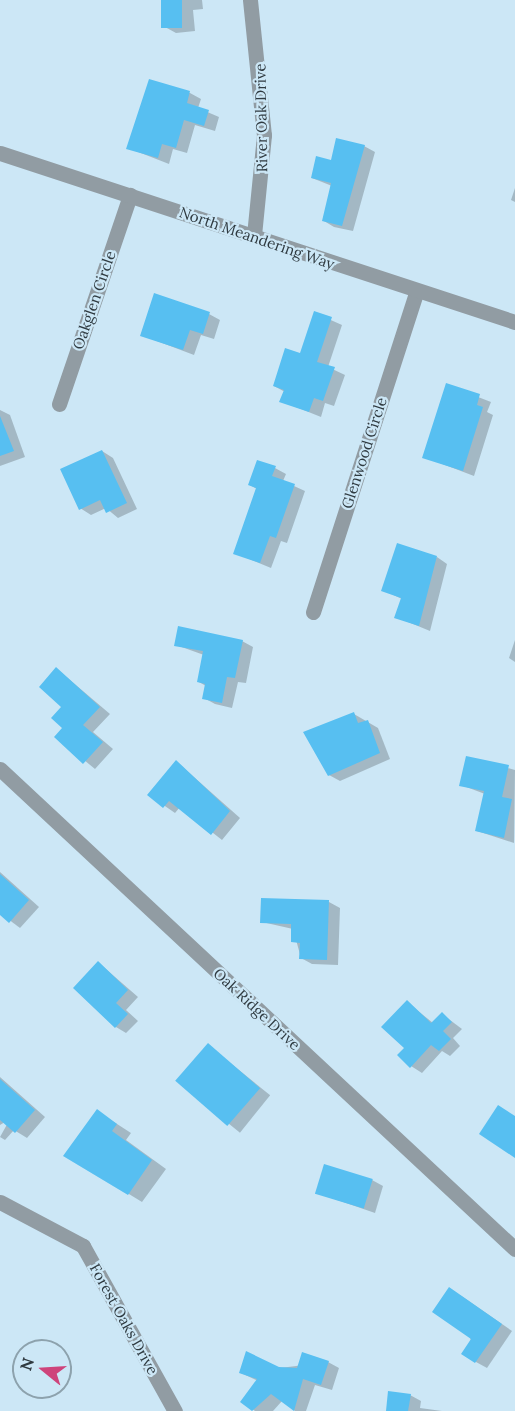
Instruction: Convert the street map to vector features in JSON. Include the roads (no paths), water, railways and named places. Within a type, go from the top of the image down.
[{"type":"street","name":"River Oak Drive","points":[[250,0],[264,135],[254,236]]},
{"type":"street","name":"North Meandering Way","points":[[0,153],[254,236],[416,294],[515,322]]},
{"type":"street","name":"Oakglen Circle","points":[[59,404],[130,195]]},
{"type":"street","name":"Glenwood Circle","points":[[313,612],[416,294]]},
{"type":"street","name":"Oak Ridge Drive","points":[[0,769],[515,1250]]},
{"type":"street","name":"Forest Oaks Drive","points":[[0,1202],[83,1246],[175,1411]]}]
